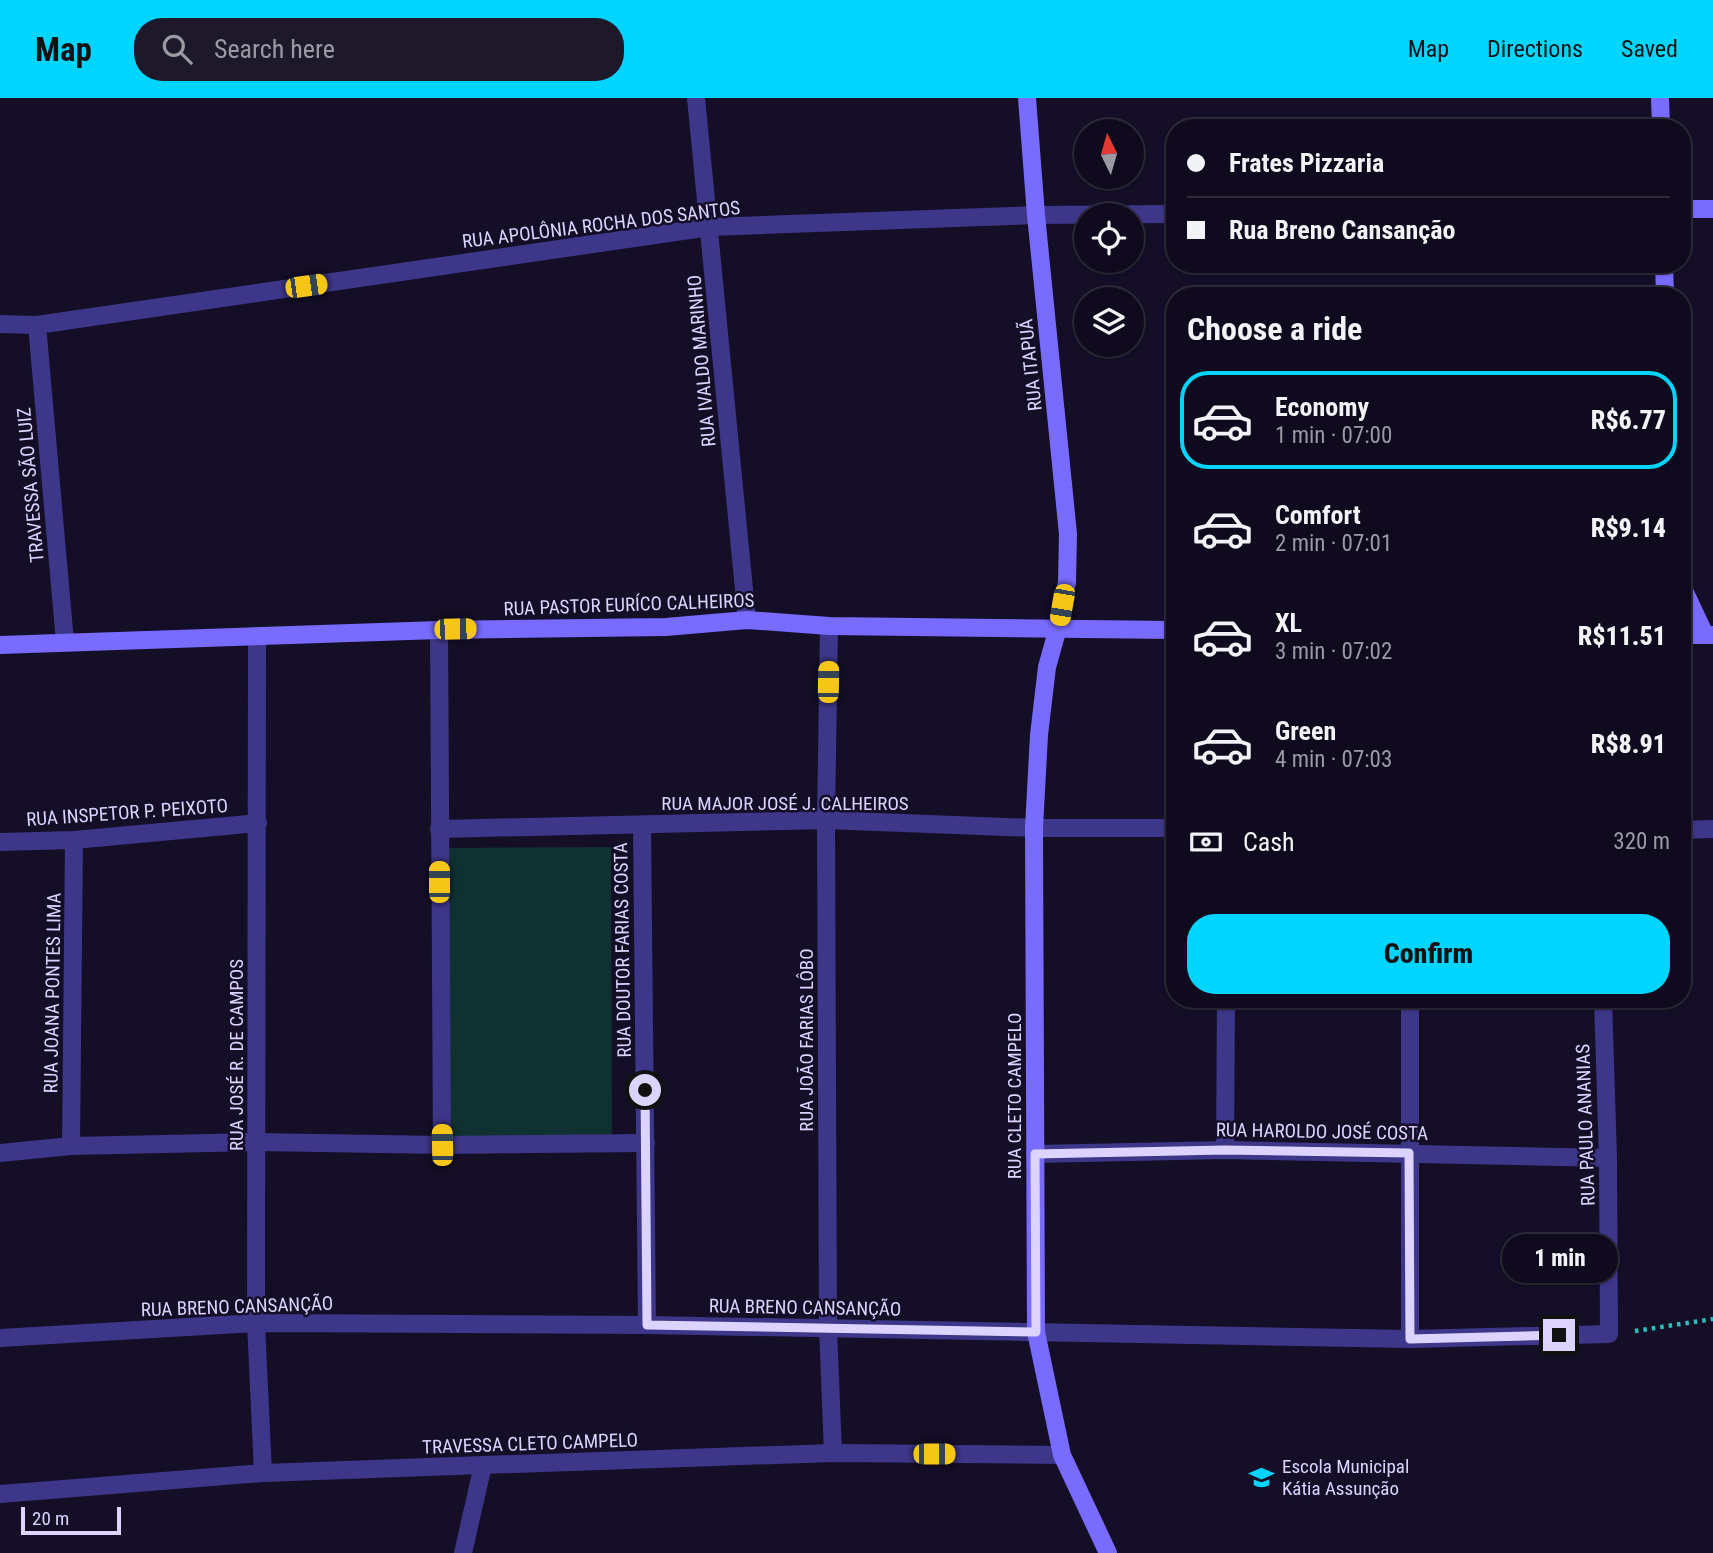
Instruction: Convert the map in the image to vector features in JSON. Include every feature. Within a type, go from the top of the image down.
[{"type":"main road","name":"RUA ITAPUÃ","points":[[1027,98],[1068,534],[1067,582],[1058,628]]},
{"type":"main road","points":[[1660,98],[1661,119]]},
{"type":"main road","points":[[1691,209],[1713,209]]},
{"type":"main road","points":[[1691,602],[1709,635],[1691,635]]},
{"type":"main road","name":"RUA PASTOR EURÍCO CALHEIROS","points":[[0,645],[439,630],[666,627],[747,620],[829,626],[1166,630]]},
{"type":"main road","name":"RUA CLETO CAMPELO","points":[[1058,628],[1047,667],[1039,735],[1034,828],[1036,1332],[1062,1455],[1108,1553]]},
{"type":"street","name":"RUA IVALDO MARINHO","points":[[696,98],[747,620]]},
{"type":"street","name":"RUA APOLÔNIA ROCHA DOS SANTOS","points":[[0,324],[37,325],[710,227],[1036,215],[1166,214]]},
{"type":"street","name":"TRAVESSA SÃO LUIZ","points":[[37,325],[65,642]]},
{"type":"street","name":"RUA JOÃO FARIAS LÔBO","points":[[829,626],[826,820],[828,1329],[833,1453]]},
{"type":"street","points":[[439,630],[442,1145]]},
{"type":"street","name":"RUA JOSÉ R. DE CAMPOS","points":[[257,636],[256,1323],[262,1474]]},
{"type":"street","name":"RUA MAJOR JOSÉ J. CALHEIROS","points":[[439,829],[826,820],[1034,828],[1166,828]]},
{"type":"street","name":"RUA INSPETOR P. PEIXOTO","points":[[0,842],[74,840],[258,823]]},
{"type":"street","name":"RUA DOUTOR FARIAS COSTA","points":[[642,825],[647,1325]]},
{"type":"street","points":[[1691,830],[1713,829]]},
{"type":"street","name":"RUA JOANA PONTES LIMA","points":[[71,1146],[74,840]]},
{"type":"street","points":[[1225,1150],[1226,1008]]},
{"type":"street","points":[[1410,1008],[1410,1339]]},
{"type":"street","name":"RUA PAULO ANANIAS","points":[[1603,1008],[1609,1334]]},
{"type":"street","points":[[0,1153],[71,1146],[257,1142],[442,1145],[646,1143]]},
{"type":"street","name":"RUA HAROLDO JOSÉ COSTA","points":[[1035,1154],[1225,1150],[1608,1158]]},
{"type":"street","name":"RUA BRENO CANSANÇÃO","points":[[0,1338],[256,1323],[647,1325],[1410,1339],[1609,1334]]},
{"type":"street","name":"TRAVESSA CLETO CAMPELO","points":[[0,1494],[262,1474],[483,1465],[833,1453],[1062,1455]]},
{"type":"street","points":[[463,1553],[483,1465]]},
{"type":"path","points":[[1609,1334],[1713,1319]]},
{"type":"green space","points":[[611,847],[612,1135],[445,1137],[443,848]]},
{"type":"place","name":"Escola Municipal Kátia Assunção","points":[[1262,1477]]},
{"type":"route","points":[[645,1090],[647,1325],[1036,1332],[1035,1154],[1225,1150],[1409,1153],[1410,1339],[1559,1335]]}]
